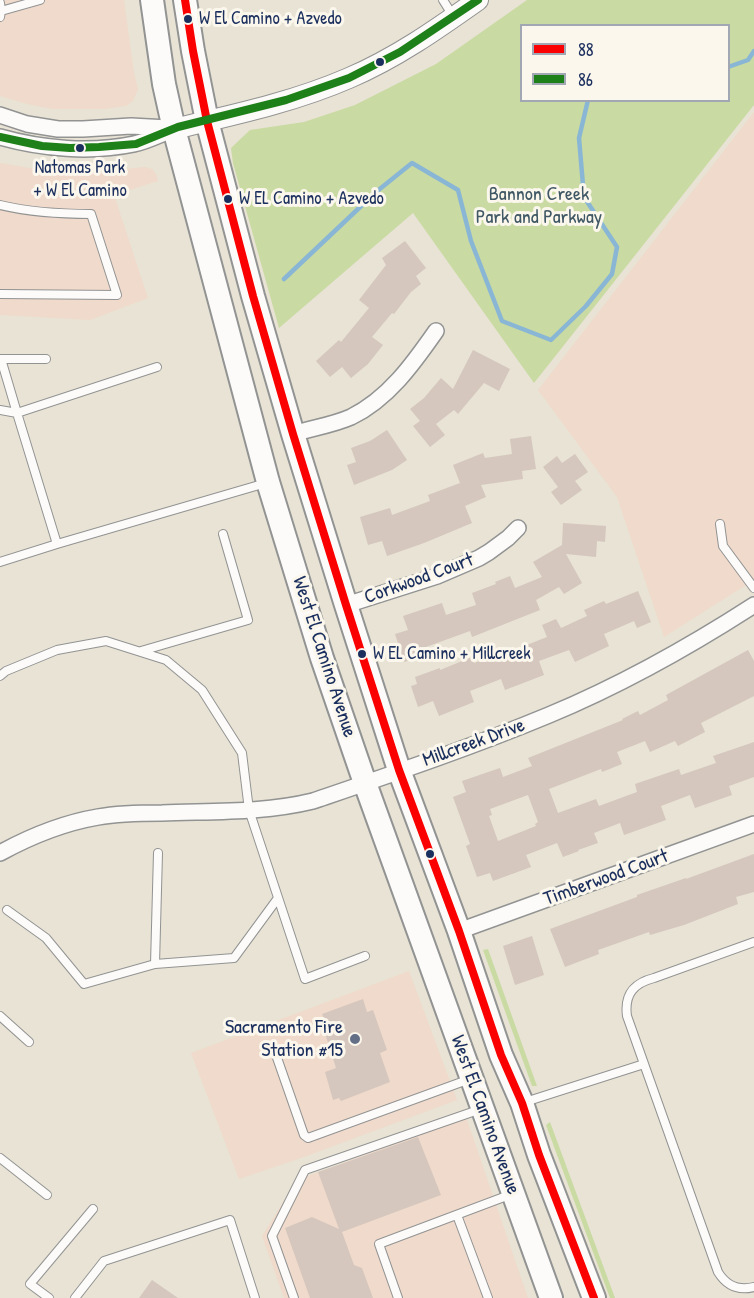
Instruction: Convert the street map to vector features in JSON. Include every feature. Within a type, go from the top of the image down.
[{"type":"main road","name":"West El Camino Avenue","points":[[152,0],[164,84],[174,129],[268,482],[322,658],[365,783],[550,1298]]},
{"type":"main road","name":"West El Camino Avenue","points":[[185,0],[207,121],[253,296],[346,605],[399,770],[459,931],[501,1054],[522,1103],[539,1155],[594,1298]]},
{"type":"street","points":[[0,137],[45,146],[82,149],[135,144],[174,129],[289,99],[351,77],[414,44],[454,18],[476,0]]},
{"type":"street","points":[[0,115],[27,124],[58,129],[131,126],[174,129]]},
{"type":"street","points":[[293,434],[341,421],[373,404],[391,388],[436,331]]},
{"type":"street","name":"Corkwood Court","points":[[346,605],[436,576],[479,558],[508,538],[518,528]]},
{"type":"street","name":"Millcreek Drive","points":[[0,854],[43,832],[99,817],[128,813],[249,810],[289,807],[305,803],[509,731],[550,714],[610,687],[669,656],[754,605]]},
{"type":"street","name":"Timberwood Court","points":[[459,931],[754,824]]},
{"type":"lane","points":[[0,10],[40,0]]},
{"type":"lane","points":[[443,0],[454,18]]},
{"type":"lane","points":[[0,205],[20,210],[91,214],[117,295],[0,294]]},
{"type":"lane","points":[[46,359],[1,359],[57,544]]},
{"type":"lane","points":[[0,410],[17,413],[157,367]]},
{"type":"lane","points":[[0,562],[268,482]]},
{"type":"lane","points":[[720,524],[723,546],[754,588]]},
{"type":"lane","points":[[140,651],[248,620],[223,534]]},
{"type":"lane","points":[[0,676],[6,671],[57,650],[106,641],[166,660],[202,690],[242,753],[249,810],[305,979],[365,956]]},
{"type":"lane","points":[[156,964],[158,853]]},
{"type":"lane","points":[[7,910],[45,938],[84,984],[156,964],[234,958],[278,898]]},
{"type":"lane","points":[[754,942],[643,981],[628,997],[626,1009],[718,1272],[731,1286],[742,1289],[754,1287]]},
{"type":"lane","points":[[0,1016],[29,1042]]},
{"type":"lane","points":[[275,1052],[304,1136],[308,1138],[471,1078]]},
{"type":"lane","points":[[522,1103],[644,1064]]},
{"type":"lane","points":[[294,1298],[272,1236],[305,1170],[482,1108]]},
{"type":"lane","points":[[0,1158],[47,1195]]},
{"type":"lane","points":[[398,1298],[379,1244],[513,1194]]},
{"type":"lane","points":[[49,1298],[30,1284],[93,1209]]},
{"type":"lane","points":[[457,1215],[488,1298]]},
{"type":"lane","points":[[75,1298],[104,1261],[230,1220],[255,1298]]},
{"type":"shaded area","points":[[0,0],[124,0],[138,89],[133,101],[126,106],[105,109],[52,109],[0,96]]},
{"type":"shaded area","points":[[754,112],[754,580],[664,637],[617,497],[538,390]]},
{"type":"shaded area","points":[[0,163],[48,171],[96,172],[145,167],[152,169],[158,181],[114,195],[148,298],[90,320],[0,315]]},
{"type":"shaded area","points":[[409,971],[457,1100],[239,1179],[191,1053]]},
{"type":"shaded area","points":[[466,1117],[528,1298],[284,1298],[262,1236],[297,1180]]},
{"type":"green space","name":"Bannon Creek Park and Parkway","points":[[527,0],[754,0],[754,105],[534,383],[413,213],[279,328],[233,163],[231,148],[250,130],[304,122],[355,105],[436,64]]},
{"type":"green space","points":[[488,949],[537,1086],[532,1086],[483,950]]},
{"type":"green space","points":[[550,1122],[615,1298],[610,1298],[546,1125]]},
{"type":"building","points":[[405,241],[426,268],[416,276],[421,284],[411,292],[372,337],[383,345],[368,364],[351,378],[342,367],[330,377],[316,361],[339,340],[341,342],[369,308],[359,300],[386,265],[382,258]]},
{"type":"building","points":[[473,350],[510,369],[499,391],[484,383],[458,414],[454,410],[436,424],[445,435],[430,447],[413,426],[420,421],[410,409],[424,398],[441,378],[453,389]]},
{"type":"building","points":[[387,430],[407,460],[392,470],[354,485],[347,465],[356,462],[351,448],[370,441]]},
{"type":"building","points":[[531,436],[536,469],[522,471],[523,479],[481,485],[486,497],[465,506],[472,523],[387,556],[382,541],[368,545],[360,517],[390,508],[392,515],[430,501],[428,495],[460,483],[453,465],[483,453],[485,458],[512,454],[510,439]]},
{"type":"building","points":[[575,454],[588,472],[575,481],[582,490],[561,505],[551,492],[558,487],[543,467],[557,456],[562,463]]},
{"type":"building","points":[[563,523],[606,526],[605,542],[597,541],[596,557],[566,554],[582,583],[564,594],[559,587],[536,600],[540,610],[472,637],[470,631],[415,651],[417,658],[404,662],[395,634],[408,630],[403,616],[442,603],[446,615],[476,605],[472,593],[510,576],[515,588],[542,577],[533,562],[562,545]]},
{"type":"building","points":[[638,591],[651,622],[637,628],[634,621],[604,634],[609,646],[575,662],[569,650],[539,661],[544,675],[505,690],[501,679],[470,691],[474,702],[439,716],[433,701],[418,707],[411,686],[417,684],[415,677],[472,657],[474,663],[509,652],[547,637],[542,625],[556,619],[561,628],[587,616],[584,610],[604,601],[606,604]]},
{"type":"building","points":[[748,650],[754,661],[754,696],[701,723],[705,732],[678,746],[675,741],[650,752],[645,741],[617,752],[622,764],[602,772],[601,769],[549,789],[558,813],[596,799],[599,806],[637,792],[635,784],[679,769],[681,775],[716,763],[713,756],[754,742],[754,777],[729,786],[732,795],[695,808],[690,795],[661,806],[666,820],[624,835],[620,823],[594,833],[598,843],[579,851],[563,857],[557,843],[526,855],[531,867],[493,881],[490,873],[477,877],[466,846],[470,844],[453,797],[466,792],[462,781],[500,768],[503,777],[532,766],[528,758],[623,720],[638,711],[640,715],[668,700],[666,695]],"holes":[[[528,795],[538,822],[536,826],[498,841],[489,816],[492,815],[490,809]]]},
{"type":"building","points":[[754,854],[754,892],[736,897],[738,904],[684,925],[650,935],[649,932],[598,950],[599,954],[565,967],[550,929],[637,897],[637,895]]},
{"type":"building","points":[[532,936],[544,975],[515,985],[503,946]]},
{"type":"building","name":"Sacramento Fire Station #15","points":[[363,999],[367,1012],[373,1010],[387,1050],[380,1053],[390,1082],[341,1101],[339,1098],[333,1100],[325,1072],[336,1068],[323,1027],[327,1026],[322,1014]]},
{"type":"building","points":[[418,1137],[441,1195],[342,1232],[354,1265],[362,1268],[373,1298],[310,1298],[285,1228],[312,1217],[339,1229],[318,1172]]},
{"type":"building","points":[[152,1280],[178,1298],[139,1298]]},
{"type":"waterway","points":[[730,66],[748,60],[754,51]]},
{"type":"waterway","points":[[284,279],[376,192],[412,163],[458,190],[471,241],[502,321],[551,340],[586,306],[612,274],[617,247],[584,197],[579,138],[588,102]]},
{"type":"transit line","name":"88","points":[[185,0],[207,121],[253,296],[346,605],[399,770],[459,931],[501,1055],[522,1103],[539,1155],[594,1298]]},
{"type":"transit line","name":"86","points":[[0,137],[42,146],[70,148],[136,144],[178,127],[286,100],[349,78],[400,52],[478,0]]},
{"type":"place","name":"W El Camino + Azvedo","points":[[188,19]]},
{"type":"place","name":"Natomas Park + W El Camino","points":[[80,148]]},
{"type":"place","name":"W EL Camino + Azvedo","points":[[228,199]]},
{"type":"place","name":"W EL Camino + Millcreek","points":[[362,654]]},
{"type":"place","name":"Sacramento Fire Station #15","points":[[355,1039]]}]
